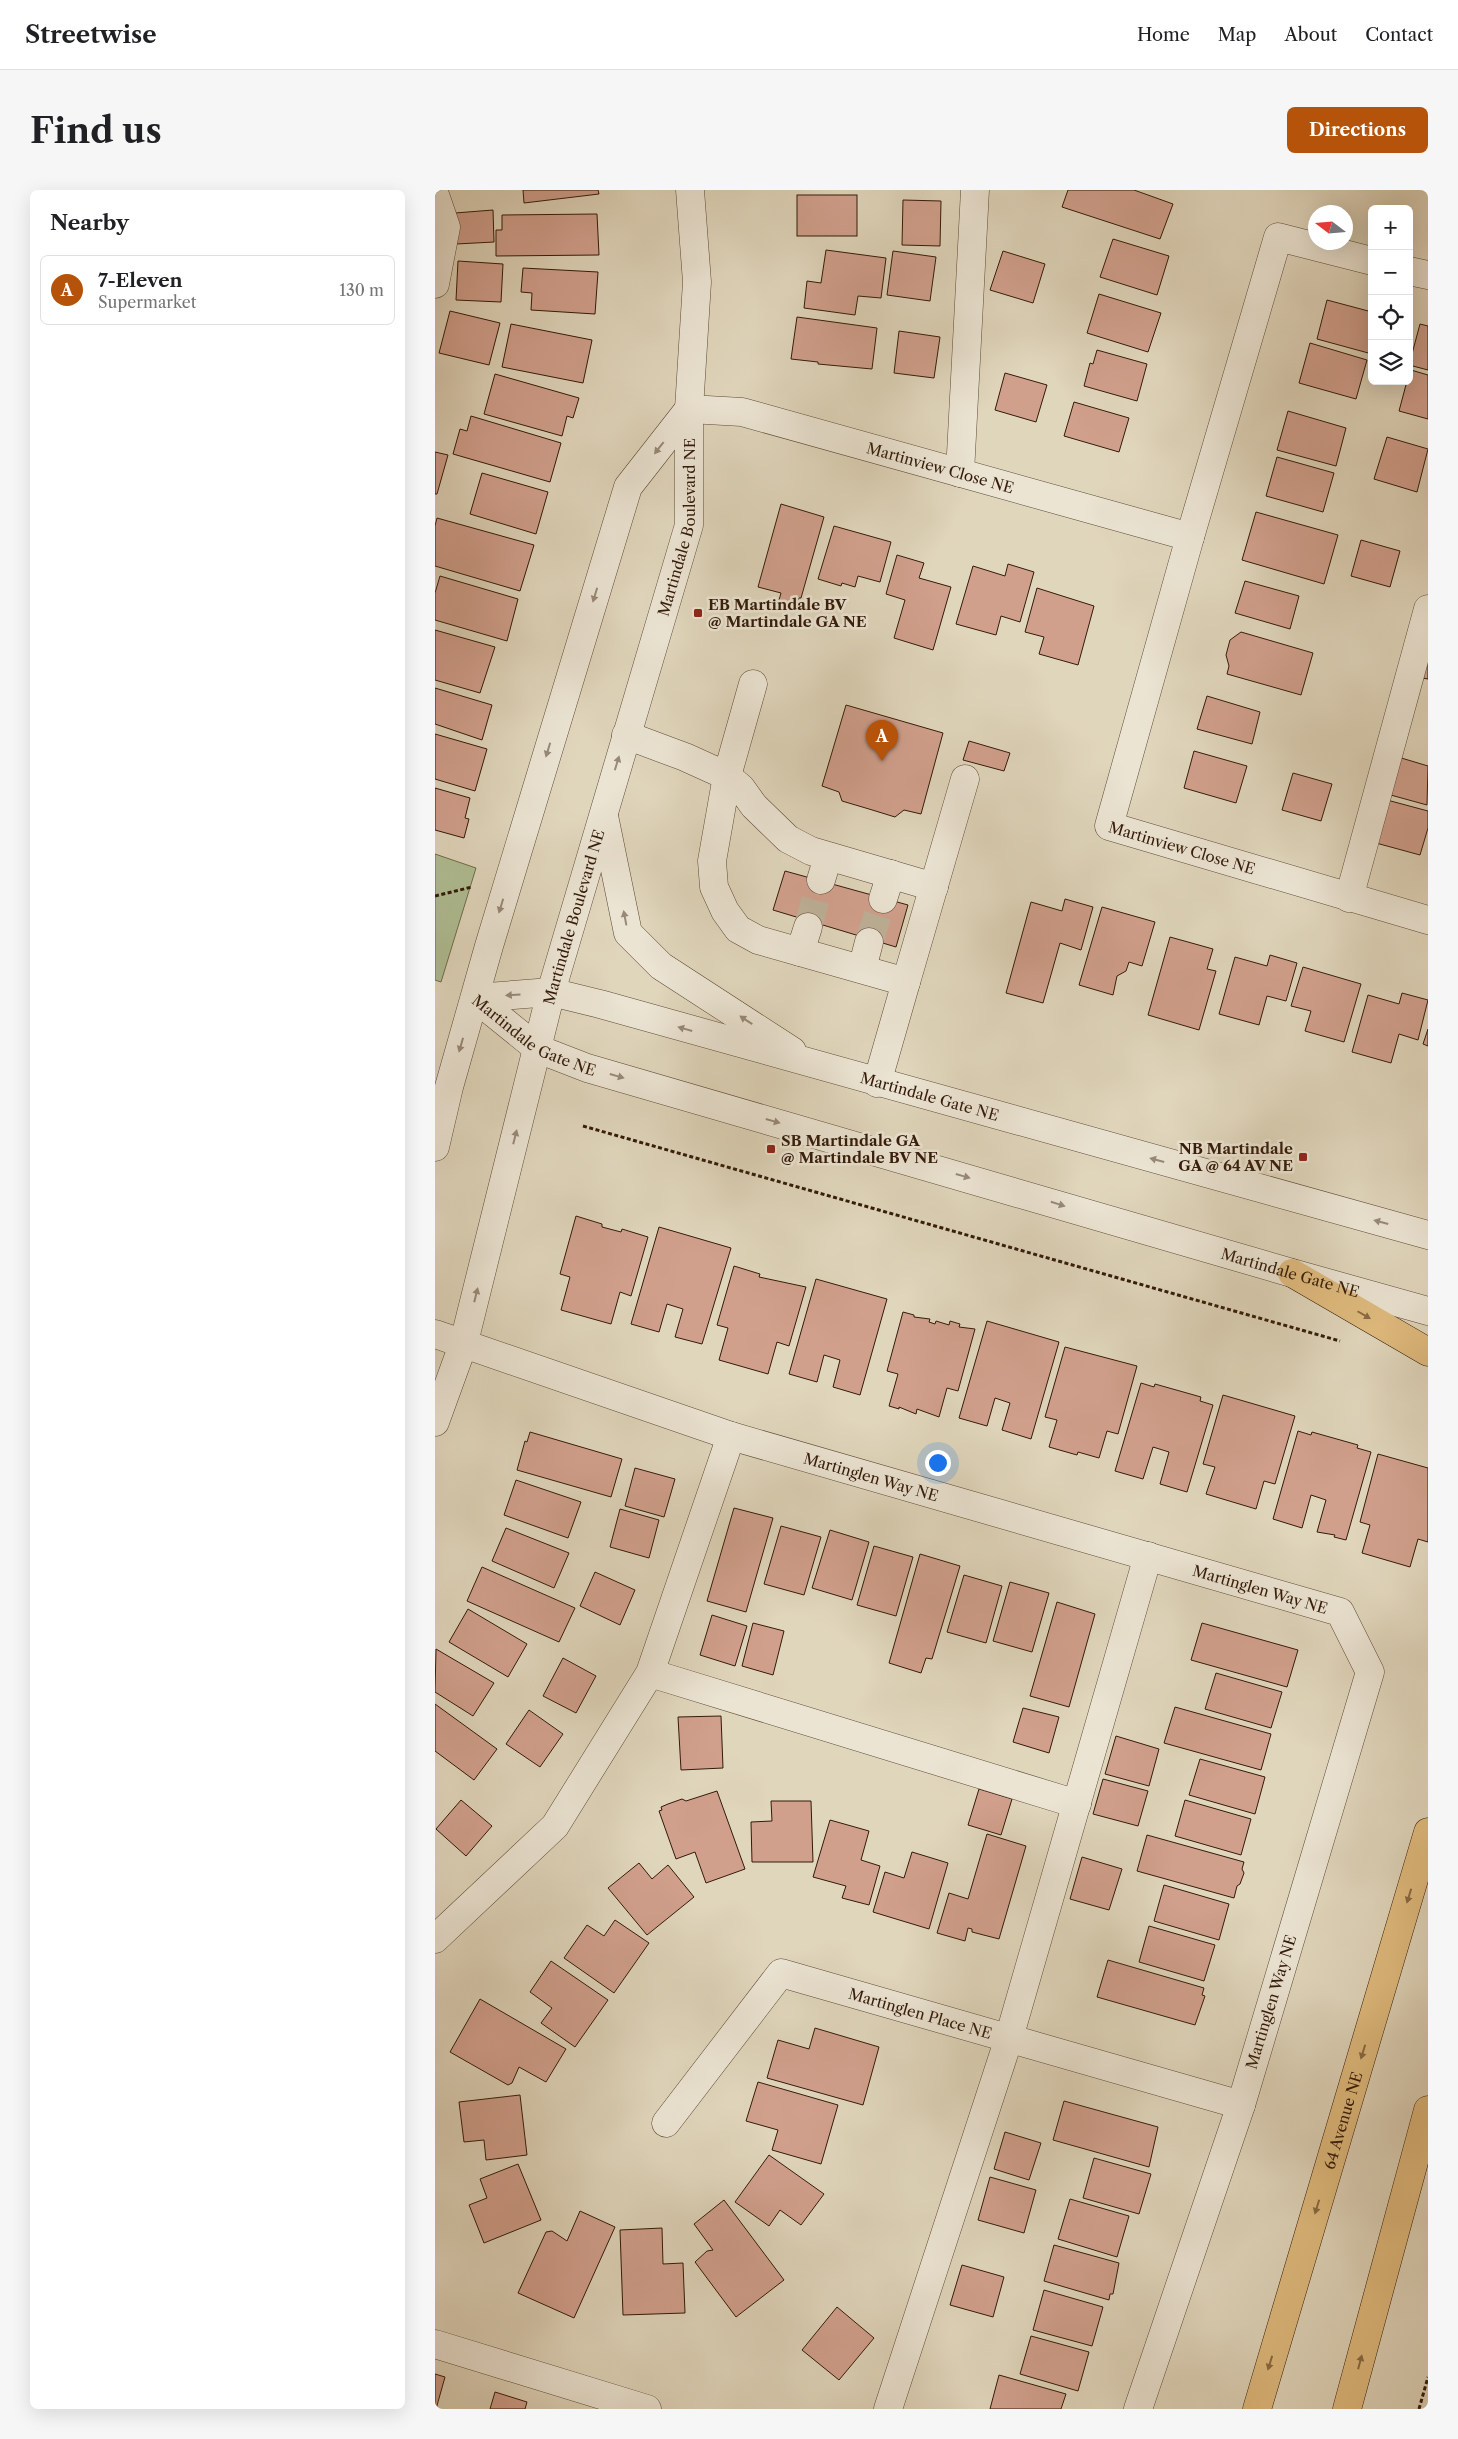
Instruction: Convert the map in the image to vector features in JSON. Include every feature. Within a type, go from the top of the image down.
[{"type":"main road","points":[[1292,1273],[1428,1352]]},
{"type":"main road","name":"64 Avenue NE","points":[[1257,2409],[1428,1832]]},
{"type":"main road","points":[[1347,2409],[1428,2110]]},
{"type":"street","name":"Martindale Boulevard NE","points":[[435,1422],[464,1342],[551,992],[560,966],[603,810],[689,525],[689,410],[697,282],[690,190]]},
{"type":"street","points":[[960,473],[975,190]]},
{"type":"street","points":[[435,195],[446,227],[435,284]]},
{"type":"street","name":"Martinview Close NE","points":[[1368,260],[1279,237],[1190,537],[1109,826],[1428,920]]},
{"type":"street","points":[[1413,272],[1428,276]]},
{"type":"street","name":"Martindale Boulevard NE","points":[[435,1147],[449,1087],[475,998],[628,487],[689,410]]},
{"type":"street","name":"Martinview Close NE","points":[[689,410],[742,412],[1190,537]]},
{"type":"street","points":[[1349,898],[1428,609]]},
{"type":"street","points":[[753,684],[727,776],[712,861],[715,886],[721,903],[738,929],[758,940],[804,939],[862,969],[907,982]]},
{"type":"street","points":[[626,735],[685,757],[727,776],[741,788],[754,806],[788,839],[811,852],[825,868],[887,887],[934,887]]},
{"type":"street","points":[[877,1082],[965,779]]},
{"type":"street","points":[[603,810],[628,933],[661,966],[816,1066]]},
{"type":"street","points":[[862,969],[869,942]]},
{"type":"street","name":"Martindale Gate NE","points":[[475,998],[551,992],[1428,1235]]},
{"type":"street","name":"Martindale Gate NE","points":[[475,998],[538,1049],[587,1068],[1292,1273],[1428,1310]]},
{"type":"street","name":"Martinglen Way NE","points":[[435,1334],[464,1342],[731,1436],[1340,1612],[1370,1672],[1241,2104],[1138,2409]]},
{"type":"street","points":[[435,1939],[555,1826],[651,1672],[731,1436]]},
{"type":"street","points":[[889,2409],[1009,2038],[1148,1556]]},
{"type":"street","points":[[651,1672],[1077,1804]]},
{"type":"street","name":"Martinglen Place NE","points":[[666,2123],[781,1972],[1241,2104]]},
{"type":"street","points":[[435,2344],[647,2409]]},
{"type":"path","points":[[435,896],[480,885]]},
{"type":"path","points":[[583,1126],[1340,1341],[1348,1345]]},
{"type":"path","points":[[1419,2409],[1428,2377]]},
{"type":"green space","points":[[435,854],[476,868],[441,982],[435,980]]},
{"type":"building","points":[[523,190],[598,190],[599,194],[524,203]]},
{"type":"building","points":[[1068,190],[1134,190],[1173,204],[1160,239],[1062,207]]},
{"type":"building","points":[[797,195],[857,195],[857,236],[797,236]]},
{"type":"building","points":[[903,200],[941,201],[940,246],[902,245]]},
{"type":"building","points":[[493,210],[494,242],[456,244],[455,213]]},
{"type":"building","points":[[597,214],[599,255],[496,256],[496,230],[502,230],[502,215]]},
{"type":"building","points":[[1113,239],[1169,256],[1157,295],[1100,277]]},
{"type":"building","points":[[826,250],[886,258],[881,298],[858,296],[855,315],[804,308],[807,281],[821,283]]},
{"type":"building","points":[[893,251],[936,257],[930,301],[887,295]]},
{"type":"building","points":[[1003,251],[1045,264],[1033,303],[990,290]]},
{"type":"building","points":[[458,261],[503,264],[501,302],[456,300]]},
{"type":"building","points":[[523,268],[598,272],[595,314],[531,310],[532,293],[521,292]]},
{"type":"building","points":[[1099,294],[1161,313],[1148,352],[1087,333]]},
{"type":"building","points":[[1327,300],[1368,311],[1368,353],[1317,339]]},
{"type":"building","points":[[450,311],[500,323],[489,365],[439,353]]},
{"type":"building","points":[[797,317],[877,328],[872,369],[818,364],[818,362],[791,359]]},
{"type":"building","points":[[511,324],[592,340],[583,383],[502,367]]},
{"type":"building","points":[[1420,324],[1428,326],[1428,370],[1413,366],[1413,350]]},
{"type":"building","points":[[899,331],[940,337],[934,378],[894,373]]},
{"type":"building","points":[[1310,343],[1367,360],[1356,399],[1299,383]]},
{"type":"building","points":[[1097,350],[1147,364],[1137,401],[1084,386],[1090,363],[1093,364]]},
{"type":"building","points":[[1413,371],[1428,375],[1428,419],[1399,411],[1406,385],[1413,385]]},
{"type":"building","points":[[1005,373],[1047,385],[1036,422],[995,410]]},
{"type":"building","points":[[495,374],[579,398],[573,418],[567,416],[562,436],[484,414]]},
{"type":"building","points":[[1074,402],[1129,418],[1119,452],[1064,436]]},
{"type":"building","points":[[1288,411],[1346,428],[1336,466],[1277,450]]},
{"type":"building","points":[[471,416],[561,443],[550,482],[453,454],[460,429],[467,431]]},
{"type":"building","points":[[1387,437],[1428,449],[1417,492],[1374,479]]},
{"type":"building","points":[[435,452],[448,455],[437,494],[435,494]]},
{"type":"building","points":[[1277,457],[1334,473],[1323,512],[1266,496]]},
{"type":"building","points":[[482,473],[548,492],[536,534],[470,514]]},
{"type":"building","points":[[781,504],[824,517],[801,598],[799,598],[792,611],[781,607],[779,600],[781,593],[758,587]]},
{"type":"building","points":[[1256,512],[1338,535],[1324,584],[1242,560]]},
{"type":"building","points":[[437,518],[534,545],[520,591],[435,566],[435,526]]},
{"type":"building","points":[[834,526],[891,542],[880,582],[858,576],[855,587],[842,583],[841,586],[818,579]]},
{"type":"building","points":[[1361,540],[1400,551],[1390,587],[1351,576]]},
{"type":"building","points":[[897,555],[924,563],[919,578],[951,587],[933,650],[894,638],[905,600],[886,594]]},
{"type":"building","points":[[1008,564],[1034,572],[1020,622],[1001,616],[996,635],[956,624],[973,566],[1005,576]]},
{"type":"building","points":[[440,576],[518,599],[507,641],[435,620],[435,593]]},
{"type":"building","points":[[1245,581],[1299,596],[1290,629],[1235,613]]},
{"type":"building","points":[[1037,588],[1094,606],[1078,665],[1039,654],[1044,637],[1025,632]]},
{"type":"building","points":[[435,630],[495,647],[480,693],[435,680]]},
{"type":"building","points":[[1241,632],[1313,653],[1301,695],[1227,674],[1229,666],[1226,655],[1230,640]]},
{"type":"building","points":[[1428,655],[1428,679],[1422,678]]},
{"type":"building","points":[[435,688],[492,705],[482,740],[435,724]]},
{"type":"building","points":[[1207,696],[1260,712],[1252,744],[1197,729]]},
{"type":"building","points":[[846,705],[943,733],[921,814],[904,810],[895,817],[842,801],[839,792],[822,786]]},
{"type":"building","points":[[435,734],[487,749],[475,791],[435,779]]},
{"type":"building","points":[[969,741],[1010,753],[1004,771],[963,760]]},
{"type":"building","points":[[1194,751],[1247,766],[1236,803],[1184,788]]},
{"type":"building","points":[[1398,757],[1428,766],[1427,805],[1387,794]]},
{"type":"building","points":[[1293,773],[1332,784],[1321,821],[1282,810]]},
{"type":"building","points":[[435,788],[470,798],[465,818],[469,819],[464,838],[435,830]]},
{"type":"building","points":[[1387,800],[1428,811],[1428,828],[1420,855],[1376,843]]},
{"type":"building","points":[[785,871],[908,905],[896,947],[773,910]]},
{"type":"building","points":[[1065,899],[1093,907],[1081,950],[1060,943],[1043,1003],[1006,993],[1031,902],[1062,911]]},
{"type":"building","points":[[1102,907],[1155,922],[1142,966],[1129,962],[1126,971],[1117,976],[1113,995],[1079,985]]},
{"type":"building","points":[[1170,937],[1213,949],[1207,969],[1216,971],[1199,1030],[1148,1015]]},
{"type":"building","points":[[1270,955],[1297,963],[1286,1001],[1267,996],[1259,1025],[1219,1014],[1235,957],[1267,966]]},
{"type":"building","points":[[1303,967],[1361,984],[1344,1042],[1305,1031],[1311,1011],[1291,1006]]},
{"type":"building","points":[[1402,993],[1428,1000],[1418,1040],[1399,1034],[1391,1063],[1352,1052],[1368,995],[1399,1004]]},
{"type":"building","points":[[1428,1029],[1428,1046],[1423,1044]]},
{"type":"building","points":[[576,1216],[602,1224],[602,1227],[621,1232],[622,1229],[648,1237],[631,1296],[620,1292],[611,1324],[561,1310],[570,1277],[560,1274]]},
{"type":"building","points":[[659,1227],[731,1248],[702,1344],[675,1337],[683,1309],[667,1304],[659,1332],[631,1324]]},
{"type":"building","points":[[734,1266],[760,1274],[759,1277],[806,1287],[789,1346],[777,1342],[768,1374],[719,1360],[728,1328],[717,1325]]},
{"type":"building","points":[[816,1279],[887,1299],[860,1395],[833,1387],[840,1360],[824,1355],[817,1382],[789,1374]]},
{"type":"building","points":[[903,1312],[914,1315],[914,1317],[930,1319],[929,1322],[935,1324],[936,1321],[949,1325],[950,1321],[960,1324],[959,1327],[975,1329],[958,1391],[947,1388],[939,1417],[917,1409],[916,1414],[899,1407],[899,1409],[889,1406],[898,1374],[887,1371]]},
{"type":"building","points":[[987,1321],[1059,1342],[1031,1439],[1002,1430],[1010,1403],[995,1398],[987,1426],[959,1418]]},
{"type":"building","points":[[1065,1347],[1137,1366],[1118,1434],[1107,1431],[1099,1458],[1078,1452],[1077,1455],[1049,1447],[1057,1420],[1045,1417]]},
{"type":"building","points":[[1141,1383],[1154,1387],[1155,1384],[1201,1397],[1200,1401],[1213,1405],[1187,1492],[1160,1484],[1169,1452],[1153,1447],[1143,1479],[1115,1471]]},
{"type":"building","points":[[1223,1395],[1295,1416],[1275,1484],[1264,1481],[1256,1509],[1206,1494],[1215,1467],[1203,1464]]},
{"type":"building","points":[[1298,1431],[1311,1435],[1312,1432],[1358,1445],[1357,1448],[1371,1452],[1346,1540],[1334,1537],[1335,1535],[1317,1532],[1326,1500],[1311,1495],[1302,1528],[1273,1519]]},
{"type":"building","points":[[530,1432],[622,1459],[611,1497],[517,1470],[525,1441],[527,1442]]},
{"type":"building","points":[[1378,1454],[1428,1468],[1428,1542],[1418,1539],[1410,1567],[1362,1553],[1370,1525],[1360,1522]]},
{"type":"building","points":[[635,1468],[675,1479],[664,1517],[625,1506]]},
{"type":"building","points":[[516,1480],[581,1502],[568,1538],[504,1515]]},
{"type":"building","points":[[734,1508],[773,1518],[746,1612],[707,1601]]},
{"type":"building","points":[[620,1509],[659,1520],[649,1558],[610,1547]]},
{"type":"building","points":[[781,1526],[821,1537],[804,1595],[764,1584]]},
{"type":"building","points":[[506,1528],[569,1553],[554,1588],[492,1561]]},
{"type":"building","points":[[830,1530],[869,1542],[852,1600],[812,1588]]},
{"type":"building","points":[[874,1546],[913,1557],[896,1616],[857,1605]]},
{"type":"building","points":[[920,1554],[960,1566],[932,1659],[926,1658],[921,1673],[889,1663]]},
{"type":"building","points":[[482,1567],[575,1608],[559,1642],[467,1601]]},
{"type":"building","points":[[595,1572],[635,1590],[620,1625],[580,1606]]},
{"type":"building","points":[[964,1575],[1002,1586],[986,1643],[947,1632]]},
{"type":"building","points":[[1010,1582],[1049,1593],[1032,1652],[993,1641]]},
{"type":"building","points":[[1057,1602],[1095,1614],[1069,1707],[1030,1696]]},
{"type":"building","points":[[468,1609],[527,1644],[508,1677],[449,1642]]},
{"type":"building","points":[[712,1615],[747,1626],[735,1666],[700,1655]]},
{"type":"building","points":[[753,1623],[784,1631],[773,1675],[742,1666]]},
{"type":"building","points":[[1202,1623],[1298,1650],[1287,1687],[1191,1660]]},
{"type":"building","points":[[436,1649],[494,1683],[473,1716],[435,1692]]},
{"type":"building","points":[[563,1658],[596,1676],[576,1713],[543,1696]]},
{"type":"building","points":[[1216,1673],[1282,1692],[1271,1728],[1205,1709]]},
{"type":"building","points":[[435,1704],[497,1749],[474,1780],[435,1751]]},
{"type":"building","points":[[1175,1707],[1271,1734],[1261,1770],[1164,1743]]},
{"type":"building","points":[[1023,1708],[1059,1717],[1049,1753],[1013,1742]]},
{"type":"building","points":[[529,1710],[563,1734],[540,1767],[506,1744]]},
{"type":"building","points":[[721,1716],[723,1768],[681,1770],[678,1717]]},
{"type":"building","points":[[1116,1736],[1159,1749],[1149,1786],[1105,1774]]},
{"type":"building","points":[[1200,1759],[1265,1777],[1255,1814],[1189,1795]]},
{"type":"building","points":[[1103,1779],[1148,1791],[1138,1826],[1093,1814]]},
{"type":"building","points":[[979,1789],[1012,1799],[1001,1835],[968,1825]]},
{"type":"building","points":[[717,1791],[745,1869],[706,1883],[695,1852],[676,1859],[659,1811],[662,1810],[661,1807],[682,1799],[686,1801]]},
{"type":"building","points":[[461,1800],[492,1826],[466,1856],[436,1829]]},
{"type":"building","points":[[1185,1800],[1251,1819],[1241,1855],[1175,1836]]},
{"type":"building","points":[[771,1801],[811,1801],[813,1862],[752,1862],[751,1822],[772,1821]]},
{"type":"building","points":[[830,1820],[869,1831],[861,1860],[880,1866],[869,1905],[842,1898],[846,1886],[813,1877]]},
{"type":"building","points":[[987,1834],[1026,1846],[999,1939],[972,1932],[972,1929],[968,1928],[965,1941],[937,1933],[949,1893],[968,1899]]},
{"type":"building","points":[[1147,1835],[1244,1862],[1242,1869],[1244,1873],[1240,1884],[1237,1886],[1234,1898],[1137,1871]]},
{"type":"building","points":[[912,1852],[948,1863],[929,1929],[873,1912],[885,1872],[904,1878]]},
{"type":"building","points":[[1082,1857],[1122,1869],[1109,1910],[1070,1899]]},
{"type":"building","points":[[639,1863],[652,1879],[668,1865],[694,1897],[647,1935],[608,1888]]},
{"type":"building","points":[[1164,1885],[1229,1904],[1219,1940],[1154,1921]]},
{"type":"building","points":[[615,1920],[649,1943],[614,1993],[564,1958],[587,1925],[604,1936]]},
{"type":"building","points":[[1149,1926],[1215,1945],[1204,1981],[1139,1962]]},
{"type":"building","points":[[1108,1960],[1204,1988],[1202,1995],[1205,1996],[1195,2025],[1097,1997]]},
{"type":"building","points":[[551,1961],[608,2000],[575,2047],[541,2023],[552,2008],[530,1992]]},
{"type":"building","points":[[480,1999],[566,2049],[546,2082],[519,2067],[512,2083],[508,2085],[450,2052]]},
{"type":"building","points":[[815,2028],[879,2047],[863,2105],[767,2078],[778,2040],[809,2049]]},
{"type":"building","points":[[758,2082],[838,2105],[821,2164],[772,2150],[778,2130],[746,2121]]},
{"type":"building","points":[[520,2095],[527,2155],[486,2160],[484,2140],[464,2142],[459,2102]]},
{"type":"building","points":[[1064,2101],[1158,2127],[1149,2167],[1053,2140]]},
{"type":"building","points":[[1005,2132],[1041,2143],[1029,2180],[994,2169]]},
{"type":"building","points":[[769,2155],[824,2194],[801,2225],[780,2210],[769,2226],[735,2202]]},
{"type":"building","points":[[1094,2158],[1151,2174],[1139,2214],[1083,2198]]},
{"type":"building","points":[[518,2164],[541,2220],[484,2243],[469,2205],[487,2198],[480,2179]]},
{"type":"building","points":[[990,2177],[1036,2190],[1024,2233],[978,2220]]},
{"type":"building","points":[[1070,2199],[1129,2216],[1117,2257],[1058,2239]]},
{"type":"building","points":[[724,2200],[784,2280],[736,2317],[695,2262],[707,2251],[713,2250],[694,2224]]},
{"type":"building","points":[[580,2211],[615,2227],[574,2318],[518,2293],[546,2232],[552,2231],[567,2241]]},
{"type":"building","points":[[662,2228],[663,2264],[683,2263],[685,2313],[623,2315],[620,2230]]},
{"type":"building","points":[[1054,2245],[1119,2263],[1113,2294],[1110,2294],[1109,2300],[1044,2281]]},
{"type":"building","points":[[962,2265],[1004,2277],[993,2317],[950,2305]]},
{"type":"building","points":[[1044,2290],[1103,2307],[1092,2346],[1033,2330]]},
{"type":"building","points":[[837,2307],[874,2338],[839,2380],[802,2350]]},
{"type":"building","points":[[1031,2336],[1089,2352],[1078,2391],[1020,2374]]},
{"type":"building","points":[[435,2374],[445,2377],[436,2409],[435,2409]]},
{"type":"building","points":[[999,2375],[1066,2394],[1061,2409],[990,2409]]},
{"type":"building","points":[[495,2392],[527,2402],[525,2409],[490,2409]]},
{"type":"tunnel","points":[[808,927],[821,880]]},
{"type":"tunnel","points":[[869,942],[883,899]]},
{"type":"place","name":"EB Martindale BV @ Martindale GA NE","points":[[698,613]]},
{"type":"place","name":"7-Eleven","points":[[882,761]]},
{"type":"place","name":"SB Martindale GA @ Martindale BV NE","points":[[771,1149]]},
{"type":"place","name":"NB Martindale GA @ 64 AV NE","points":[[1303,1157]]}]
